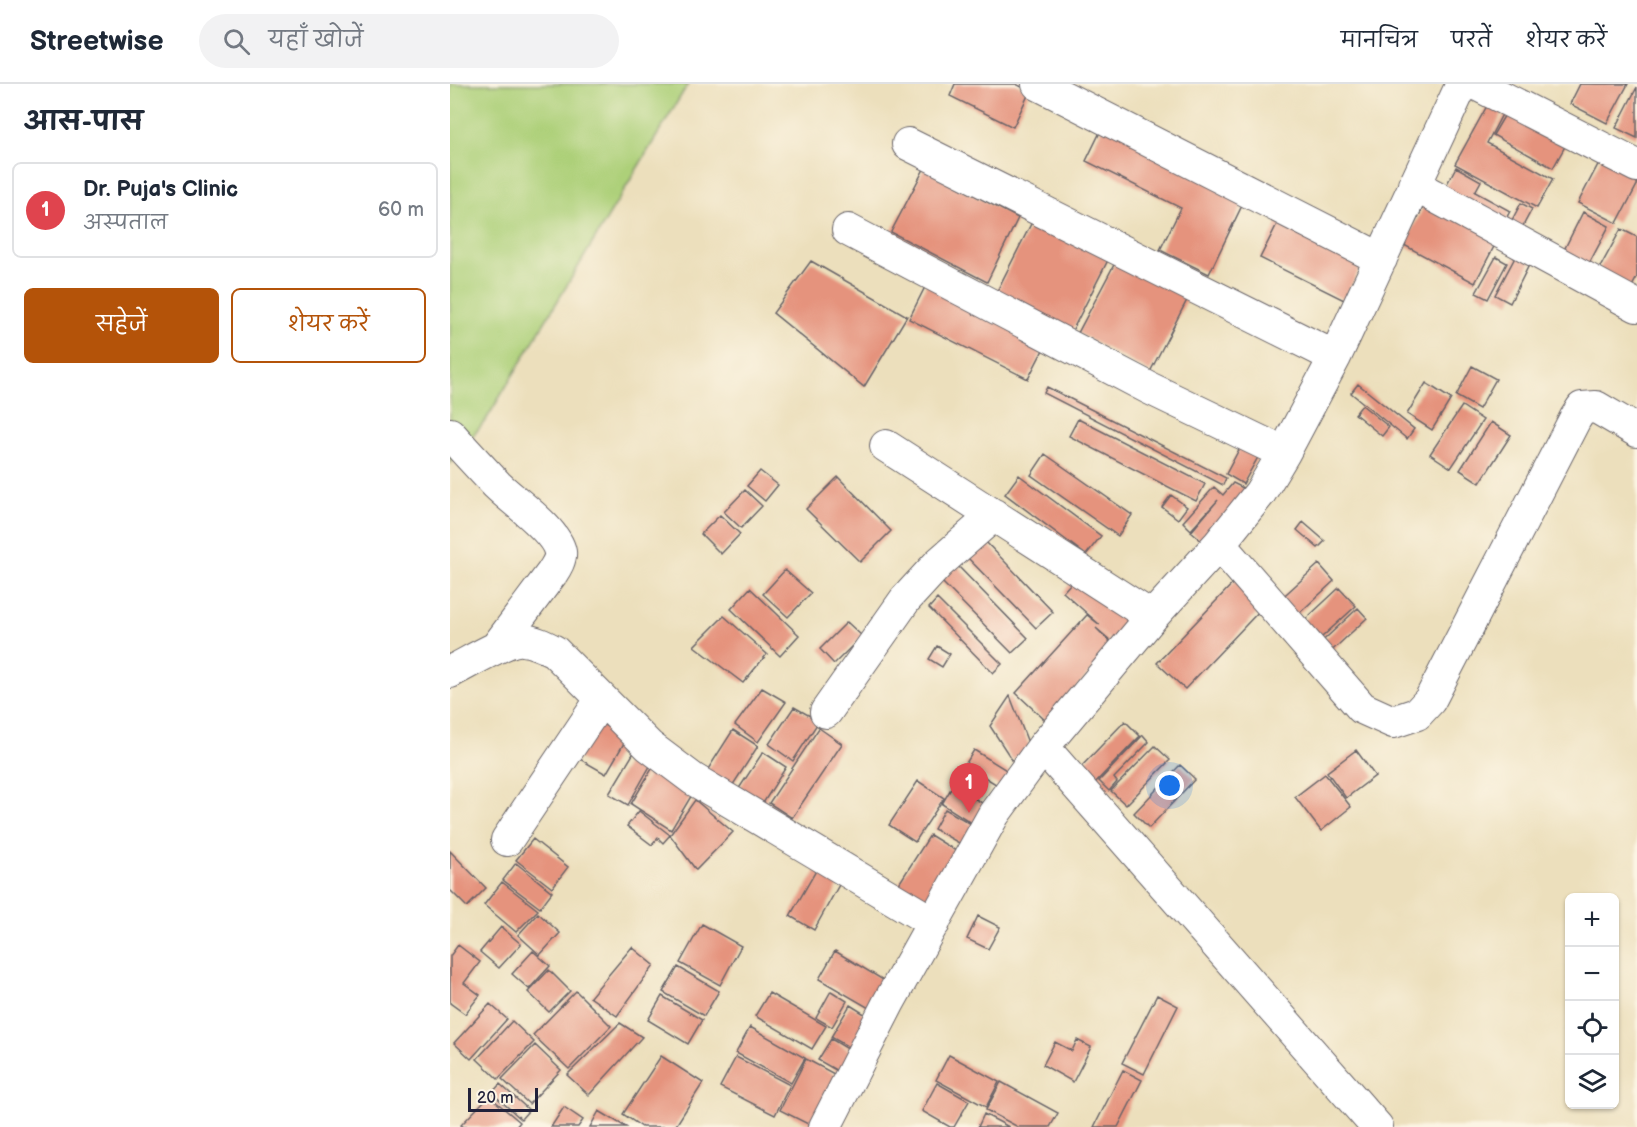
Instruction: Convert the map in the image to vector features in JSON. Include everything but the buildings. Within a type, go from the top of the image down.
[{"type":"street","points":[[1038,84],[1381,259]]},
{"type":"street","points":[[825,1127],[890,1002],[994,814],[1043,747],[1152,617],[1219,544],[1260,493],[1335,357],[1462,84]]},
{"type":"street","points":[[1476,84],[1637,166]]},
{"type":"street","points":[[908,144],[1335,357]]},
{"type":"street","points":[[1414,184],[1637,306]]},
{"type":"street","points":[[848,230],[1149,388],[1284,453]]},
{"type":"street","points":[[1219,544],[1362,708],[1392,722],[1417,714],[1430,700],[1582,408],[1596,407],[1637,431]]},
{"type":"street","points":[[450,434],[497,484],[545,527],[555,540],[560,553],[558,564],[496,648]]},
{"type":"street","points":[[886,446],[1152,617]]},
{"type":"street","points":[[826,712],[905,600],[939,563],[994,515]]},
{"type":"street","points":[[450,672],[496,648],[520,639],[547,647],[554,651],[649,746],[693,779],[934,922]]},
{"type":"street","points":[[507,840],[601,700]]},
{"type":"street","points":[[1043,747],[1377,1127]]},
{"type":"green space","points":[[450,84],[688,84],[486,420],[450,463]]},
{"type":"place","name":"Dr. Puja's Clinic","points":[[969,813]]}]
